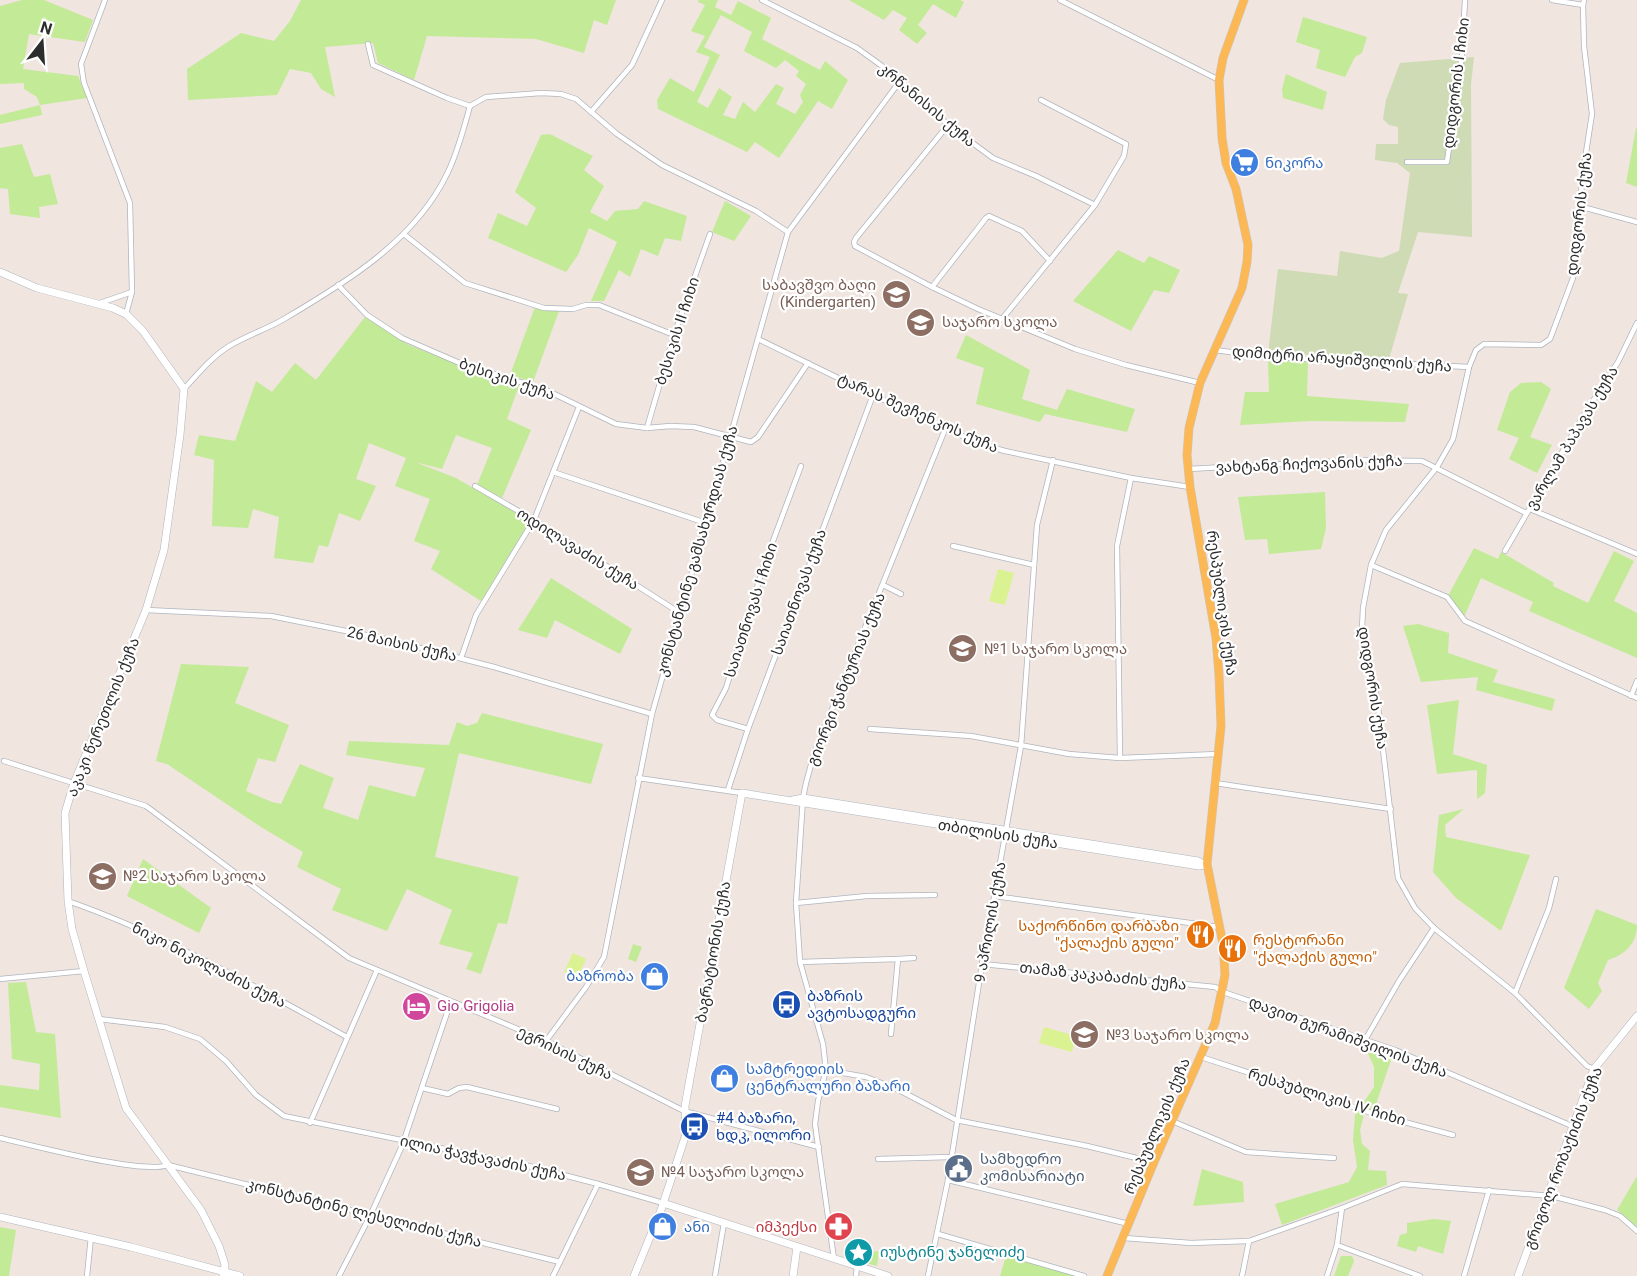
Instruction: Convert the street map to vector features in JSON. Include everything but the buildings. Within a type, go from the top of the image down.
[{"type":"main road","name":"რესპუბლიკის ქუჩა","points":[[1107,1276],[1154,1162],[1201,1058],[1215,1023],[1223,992],[1225,962],[1205,864],[1220,717],[1216,638],[1188,470],[1189,428],[1200,383],[1242,288],[1246,273],[1248,245],[1236,189],[1226,163],[1218,80],[1223,58],[1244,0]]},
{"type":"street","points":[[105,0],[85,50],[81,67],[84,83],[130,203],[132,292],[126,314]]},
{"type":"street","points":[[591,112],[632,64],[662,0]]},
{"type":"street","name":"კრწანისის ქუჩა","points":[[762,0],[857,48],[900,81],[948,124],[993,158],[1095,205]]},
{"type":"street","points":[[1060,0],[1218,80]]},
{"type":"street","name":"დიდგორის I ჩიხი","points":[[1407,162],[1447,162],[1462,56],[1465,0]]},
{"type":"street","points":[[1552,0],[1583,2]]},
{"type":"street","name":"დიდგორის ქუჩა","points":[[1583,2],[1584,46],[1592,114],[1573,278],[1550,339],[1541,345],[1484,344],[1476,350],[1468,367],[1453,439],[1437,467],[1386,530],[1371,565],[1363,608],[1362,629],[1377,698],[1398,878],[1414,908],[1434,928],[1515,993],[1587,1066],[1594,1070]]},
{"type":"street","points":[[368,44],[373,65],[470,106]]},
{"type":"street","name":"კონსტანტინე გამსახურდიას ქუჩა","points":[[546,1041],[586,987],[604,957],[652,714],[788,232],[900,81]]},
{"type":"street","points":[[0,272],[36,288],[113,308],[126,314],[143,331],[184,389],[229,346],[283,320],[374,261],[405,235],[438,191],[449,170],[470,106],[486,97],[550,93],[576,99],[617,134],[662,165],[756,211],[788,232]]},
{"type":"street","points":[[1002,319],[1095,205],[1124,156],[1126,144],[1041,100]]},
{"type":"street","points":[[948,124],[854,242],[855,246],[932,287],[1075,349],[1126,365],[1200,383]]},
{"type":"street","points":[[1580,206],[1637,222]]},
{"type":"street","points":[[932,287],[986,218],[990,216],[1022,231],[1050,261]]},
{"type":"street","name":"ბესიკის II ჩიხი","points":[[647,428],[674,335],[710,234]]},
{"type":"street","points":[[405,235],[465,283],[544,308],[573,309],[586,305],[599,305],[674,335]]},
{"type":"street","name":"ბესიკის ქუჩა","points":[[338,285],[367,315],[402,338],[462,364],[546,390],[616,424],[647,428],[694,427],[751,442],[758,437],[808,363]]},
{"type":"street","points":[[98,304],[132,292]]},
{"type":"street","name":"ვარლამ პაპავას ქუჩა","points":[[1504,550],[1618,362],[1637,323]]},
{"type":"street","name":"ტარას შევჩენკოს ქუჩა","points":[[758,339],[980,444],[1131,478],[1190,487]]},
{"type":"street","name":"დიმიტრი არაყიშვილის ქუჩა","points":[[1215,350],[1268,357],[1468,367]]},
{"type":"street","name":"აკაკი წერეთლის ქუჩა","points":[[184,389],[164,550],[146,610],[74,783],[65,813],[68,901],[72,929],[126,1108],[201,1210],[219,1246],[225,1264],[224,1274]]},
{"type":"street","name":"საიათნოვას ქუჩა","points":[[728,790],[748,729],[873,395]]},
{"type":"street","points":[[461,658],[476,615],[534,520],[579,407]]},
{"type":"street","name":"გიორგი ჭანტურიას ქუჩა","points":[[834,1259],[816,1124],[818,1101],[826,1070],[824,1044],[800,962],[796,903],[803,801],[814,754],[946,427]]},
{"type":"street","name":"9 აპრილის ქუჩა","points":[[928,1276],[948,1180],[982,963],[1021,746],[1037,525],[1053,460]]},
{"type":"street","name":"ვახტანგ ჩიქოვანის ქუჩა","points":[[1188,470],[1358,460],[1422,460],[1528,511],[1637,554]]},
{"type":"street","name":"საიათნოვას I ჩიხი","points":[[748,729],[717,720],[712,715],[726,688],[764,565],[801,466]]},
{"type":"street","points":[[553,472],[706,523]]},
{"type":"street","points":[[1120,758],[1117,546],[1131,478]]},
{"type":"street","name":"ოდილავაძის ქუჩა","points":[[475,486],[534,520],[680,613]]},
{"type":"street","points":[[953,546],[1034,565]]},
{"type":"street","points":[[1371,565],[1447,597],[1465,621],[1634,697],[1637,681]]},
{"type":"street","points":[[884,585],[901,594]]},
{"type":"street","name":"26 მაისის ქუჩა","points":[[146,610],[271,616],[381,638],[461,658],[652,714]]},
{"type":"street","points":[[870,729],[971,736],[1069,754],[1120,758],[1218,754]]},
{"type":"street","name":"ეგრისის ქუჩა","points":[[4,761],[146,806],[349,958],[546,1041],[684,1111],[819,1147]]},
{"type":"street","name":"თბილისის ქუჩა","points":[[638,778],[1005,832],[1198,866],[1205,864]]},
{"type":"street","points":[[1215,783],[1391,809]]},
{"type":"street","name":"ბაგრატიონის ქუჩა","points":[[634,1276],[663,1203],[686,1134],[687,1122],[684,1111],[742,793]]},
{"type":"street","points":[[1515,993],[1549,908],[1556,879]]},
{"type":"street","points":[[796,903],[867,896],[935,895]]},
{"type":"street","points":[[994,896],[1219,927]]},
{"type":"street","name":"ნიკო ნიკოლაძის ქუჩა","points":[[68,901],[115,917],[247,982],[347,1037]]},
{"type":"street","points":[[1365,1040],[1399,981],[1434,928]]},
{"type":"street","points":[[800,962],[915,958]]},
{"type":"street","points":[[891,1034],[898,959]]},
{"type":"street","name":"თამაზ კაკაბაძის ქუჩა","points":[[982,963],[1215,987],[1223,992]]},
{"type":"street","points":[[310,1123],[377,970]]},
{"type":"street","points":[[0,979],[84,971]]},
{"type":"street","name":"დავით გურამიშვილის ქუჩა","points":[[1223,992],[1395,1050],[1572,1126]]},
{"type":"street","points":[[339,1276],[370,1216],[404,1141],[451,1001]]},
{"type":"street","name":"გრიგოლ რობაქიძის ქუჩა","points":[[1518,1276],[1594,1070],[1637,1016]]},
{"type":"street","name":"ილია ჭავჭავაძის ქუჩა","points":[[99,1019],[165,1027],[200,1039],[226,1061],[256,1095],[284,1116],[533,1167],[598,1184],[888,1276]]},
{"type":"street","name":"რესპუბლიკის IV ჩიხი","points":[[1201,1058],[1378,1115],[1453,1136]]},
{"type":"street","points":[[826,1070],[866,1077],[897,1089],[956,1120],[1154,1162]]},
{"type":"street","points":[[422,1088],[448,1094],[459,1088],[467,1087],[557,1109]]},
{"type":"street","points":[[1172,1121],[1245,1152],[1334,1158]]},
{"type":"street","name":"კონსტანტინე ლესელიძის ქუჩა","points":[[0,1138],[120,1164],[162,1168],[168,1165],[560,1262]]},
{"type":"street","points":[[878,1159],[951,1157]]},
{"type":"street","points":[[948,1180],[1130,1224]]},
{"type":"street","points":[[554,1276],[598,1184]]},
{"type":"street","points":[[1124,1238],[1191,1243],[1249,1241],[1402,1184],[1547,1196],[1605,1210],[1620,1216],[1637,1231]]},
{"type":"street","points":[[1464,1276],[1489,1190]]},
{"type":"street","points":[[1327,1276],[1337,1245],[1342,1208]]},
{"type":"street","points":[[0,1217],[91,1237],[224,1274],[240,1276]]},
{"type":"street","points":[[715,1276],[723,1223]]},
{"type":"street","points":[[938,1234],[1084,1276]]},
{"type":"street","points":[[87,1276],[91,1237]]},
{"type":"street","points":[[1242,1276],[1249,1241]]},
{"type":"street","points":[[1337,1245],[1420,1276]]},
{"type":"street","points":[[793,1276],[797,1246]]},
{"type":"street","points":[[856,1276],[857,1266]]},
{"type":"green space","points":[[22,0],[44,0],[93,20],[85,42],[29,34],[23,69],[78,76],[87,98],[40,105],[37,97],[24,89],[24,83],[0,84],[0,6]]},
{"type":"green space","points":[[301,0],[616,0],[607,25],[594,20],[584,53],[536,39],[427,36],[414,80],[378,63],[373,43],[325,47],[335,97],[321,89],[311,73],[290,69],[277,95],[188,100],[187,69],[241,33],[274,41],[290,21]]},
{"type":"green space","points":[[698,0],[718,0],[715,7],[731,15],[738,1],[771,18],[762,39],[820,70],[825,61],[848,80],[832,109],[818,101],[779,158],[755,142],[747,152],[658,109],[657,100],[670,78],[694,92],[710,57],[696,52],[705,36],[691,31],[705,5]],"holes":[[[721,15],[752,32],[744,51],[776,68],[785,60],[799,71],[796,76],[806,84],[800,95],[803,102],[795,114],[776,104],[784,88],[776,84],[755,112],[743,102],[735,119],[723,115],[732,97],[719,88],[708,108],[697,102],[720,55],[704,47]]]},
{"type":"green space","points":[[849,0],[960,0],[964,2],[956,18],[933,4],[918,25],[927,33],[917,44],[899,30],[907,18],[893,10],[884,20]]},
{"type":"green space","points":[[1303,17],[1367,37],[1362,53],[1355,57],[1345,77],[1316,68],[1320,50],[1296,42]]},
{"type":"green space","points":[[1474,57],[1471,84],[1472,237],[1418,232],[1398,293],[1408,294],[1389,359],[1268,353],[1278,269],[1337,276],[1340,251],[1382,258],[1399,251],[1410,173],[1397,163],[1375,160],[1376,144],[1398,144],[1398,127],[1389,125],[1383,119],[1386,100],[1400,63]]},
{"type":"green space","points":[[1286,74],[1327,92],[1323,110],[1283,98],[1282,89]]},
{"type":"green space","points":[[40,105],[42,115],[0,124],[0,115]]},
{"type":"green space","points":[[1637,128],[1637,187],[1626,183]]},
{"type":"green space","points":[[550,134],[593,156],[584,170],[604,186],[590,212],[607,221],[615,211],[638,209],[644,201],[687,216],[681,241],[665,238],[658,256],[641,249],[630,277],[619,270],[604,301],[591,301],[617,242],[589,228],[578,255],[566,272],[488,238],[498,213],[527,226],[536,208],[515,192],[541,135]]},
{"type":"green space","points":[[22,144],[34,177],[50,174],[58,204],[39,207],[40,218],[10,214],[8,189],[0,188],[0,148]]},
{"type":"green space","points":[[725,201],[751,216],[734,241],[712,232]]},
{"type":"green space","points":[[1118,250],[1144,263],[1149,256],[1180,270],[1169,293],[1154,290],[1131,331],[1073,301]]},
{"type":"green space","points":[[535,307],[559,311],[533,382],[510,375]]},
{"type":"green space","points":[[365,317],[409,345],[457,364],[520,383],[507,419],[531,430],[502,498],[477,485],[492,448],[456,435],[442,469],[415,462],[456,478],[530,521],[481,601],[431,569],[440,551],[414,541],[430,499],[395,486],[406,458],[369,443],[356,479],[376,486],[360,521],[339,513],[328,547],[319,545],[313,563],[274,558],[279,517],[253,509],[248,528],[212,526],[214,460],[194,455],[199,435],[235,441],[256,381],[272,392],[295,363],[316,380]]},
{"type":"green space","points":[[966,335],[1030,370],[1022,399],[1057,410],[1067,389],[1135,409],[1127,432],[1045,414],[1040,422],[976,404],[984,368],[956,358]]},
{"type":"green space","points":[[1268,360],[1308,362],[1307,396],[1409,404],[1405,422],[1311,421],[1240,425],[1245,392],[1269,392]]},
{"type":"green space","points":[[1541,382],[1551,389],[1530,437],[1552,445],[1537,473],[1509,459],[1519,438],[1497,430],[1510,392],[1521,383]]},
{"type":"green space","points":[[1325,492],[1326,528],[1321,549],[1269,554],[1267,539],[1245,540],[1238,497]]},
{"type":"green space","points":[[1474,548],[1498,559],[1501,552],[1554,583],[1553,586],[1588,603],[1614,551],[1634,561],[1614,601],[1637,613],[1637,658],[1529,611],[1533,602],[1481,578],[1464,617],[1448,596]]},
{"type":"green space","points":[[998,569],[1014,573],[1005,605],[989,601]]},
{"type":"green space","points":[[551,578],[632,629],[620,654],[555,620],[547,638],[518,630]]},
{"type":"green space","points":[[1418,624],[1449,633],[1448,653],[1498,670],[1493,682],[1555,699],[1552,711],[1476,690],[1478,677],[1421,682],[1403,626]]},
{"type":"green space","points":[[181,664],[249,667],[235,703],[289,725],[275,762],[258,758],[246,791],[281,804],[300,764],[334,778],[323,808],[358,820],[369,785],[415,797],[425,768],[346,755],[349,741],[449,745],[457,722],[467,726],[477,723],[482,713],[603,744],[591,784],[459,753],[435,857],[519,877],[507,924],[498,923],[481,974],[466,969],[473,953],[439,944],[452,910],[407,889],[387,931],[332,910],[341,889],[297,867],[303,852],[261,827],[167,764],[156,761]]},
{"type":"green space","points":[[1459,700],[1453,754],[1487,765],[1485,793],[1477,799],[1477,770],[1437,774],[1427,705]]},
{"type":"green space","points":[[1464,809],[1445,825],[1446,837],[1530,855],[1501,931],[1456,898],[1433,872],[1439,815]]},
{"type":"green space","points":[[143,859],[211,908],[199,933],[127,896]]},
{"type":"green space","points":[[1596,909],[1637,925],[1635,937],[1629,947],[1620,955],[1608,960],[1598,983],[1602,991],[1589,1009],[1564,988]]},
{"type":"green space","points":[[633,944],[642,947],[636,962],[628,959]]},
{"type":"green space","points":[[573,953],[586,959],[577,979],[564,972]]},
{"type":"green space","points":[[26,982],[36,1032],[55,1034],[61,1118],[0,1107],[0,1085],[39,1090],[40,1064],[12,1059],[8,983]]},
{"type":"green space","points":[[1044,1027],[1076,1036],[1072,1052],[1039,1043]]},
{"type":"green space","points":[[1364,1044],[1393,1054],[1373,1113],[1365,1111],[1360,1130],[1362,1144],[1370,1151],[1368,1170],[1386,1171],[1387,1185],[1282,1225],[1275,1204],[1349,1182],[1357,1167],[1353,1140],[1355,1115],[1374,1087],[1374,1067]]},
{"type":"green space","points":[[1202,1169],[1243,1182],[1244,1202],[1193,1206]]},
{"type":"green space","points":[[1637,1176],[1637,1227],[1617,1210]]},
{"type":"green space","points":[[1434,1219],[1451,1221],[1443,1254],[1418,1246],[1416,1252],[1397,1246],[1400,1235],[1407,1233],[1407,1223]]},
{"type":"green space","points":[[0,1227],[16,1230],[9,1276],[0,1276]]},
{"type":"green space","points":[[879,1251],[877,1266],[866,1263],[868,1252]]},
{"type":"green space","points":[[1006,1256],[1077,1276],[1000,1276]]},
{"type":"green space","points":[[1341,1256],[1352,1256],[1354,1261],[1348,1276],[1334,1276]]},
{"type":"place","name":"ნიკორა","points":[[1244,163]]},
{"type":"place","name":"საბავშვო ბაღი (Kindergarten)","points":[[897,294]]},
{"type":"place","name":"საჯარო სკოლა","points":[[921,322]]},
{"type":"place","name":"№1 საჯარო სკოლა","points":[[963,649]]},
{"type":"place","name":"№2 საჯარო სკოლა","points":[[102,876]]},
{"type":"place","name":"საქორწინო დარბაზი \"ქალაქის გული\"","points":[[1200,935]]},
{"type":"place","name":"რესტორანი \"ქალაქის გული\"","points":[[1232,949]]},
{"type":"place","name":"ბაზრობა","points":[[655,976]]},
{"type":"place","name":"ბაზრის ავტოსადგური","points":[[786,1005]]},
{"type":"place","name":"Gio Grigolia","points":[[416,1006]]},
{"type":"place","name":"№3 საჯარო სკოლა","points":[[1085,1035]]},
{"type":"place","name":"სამტრედიის ცენტრალური ბაზარი","points":[[725,1078]]},
{"type":"place","name":"#4 ბაზარი, ხდკ, ილორი","points":[[695,1127]]},
{"type":"place","name":"სამხედრო კომისარიატი","points":[[959,1168]]},
{"type":"place","name":"№4 საჯარო სკოლა","points":[[640,1172]]},
{"type":"place","name":"ანი","points":[[663,1227]]},
{"type":"place","name":"იმპექსი","points":[[838,1227]]},
{"type":"place","name":"იუსტინე ჯანელიძე","points":[[859,1252]]}]
